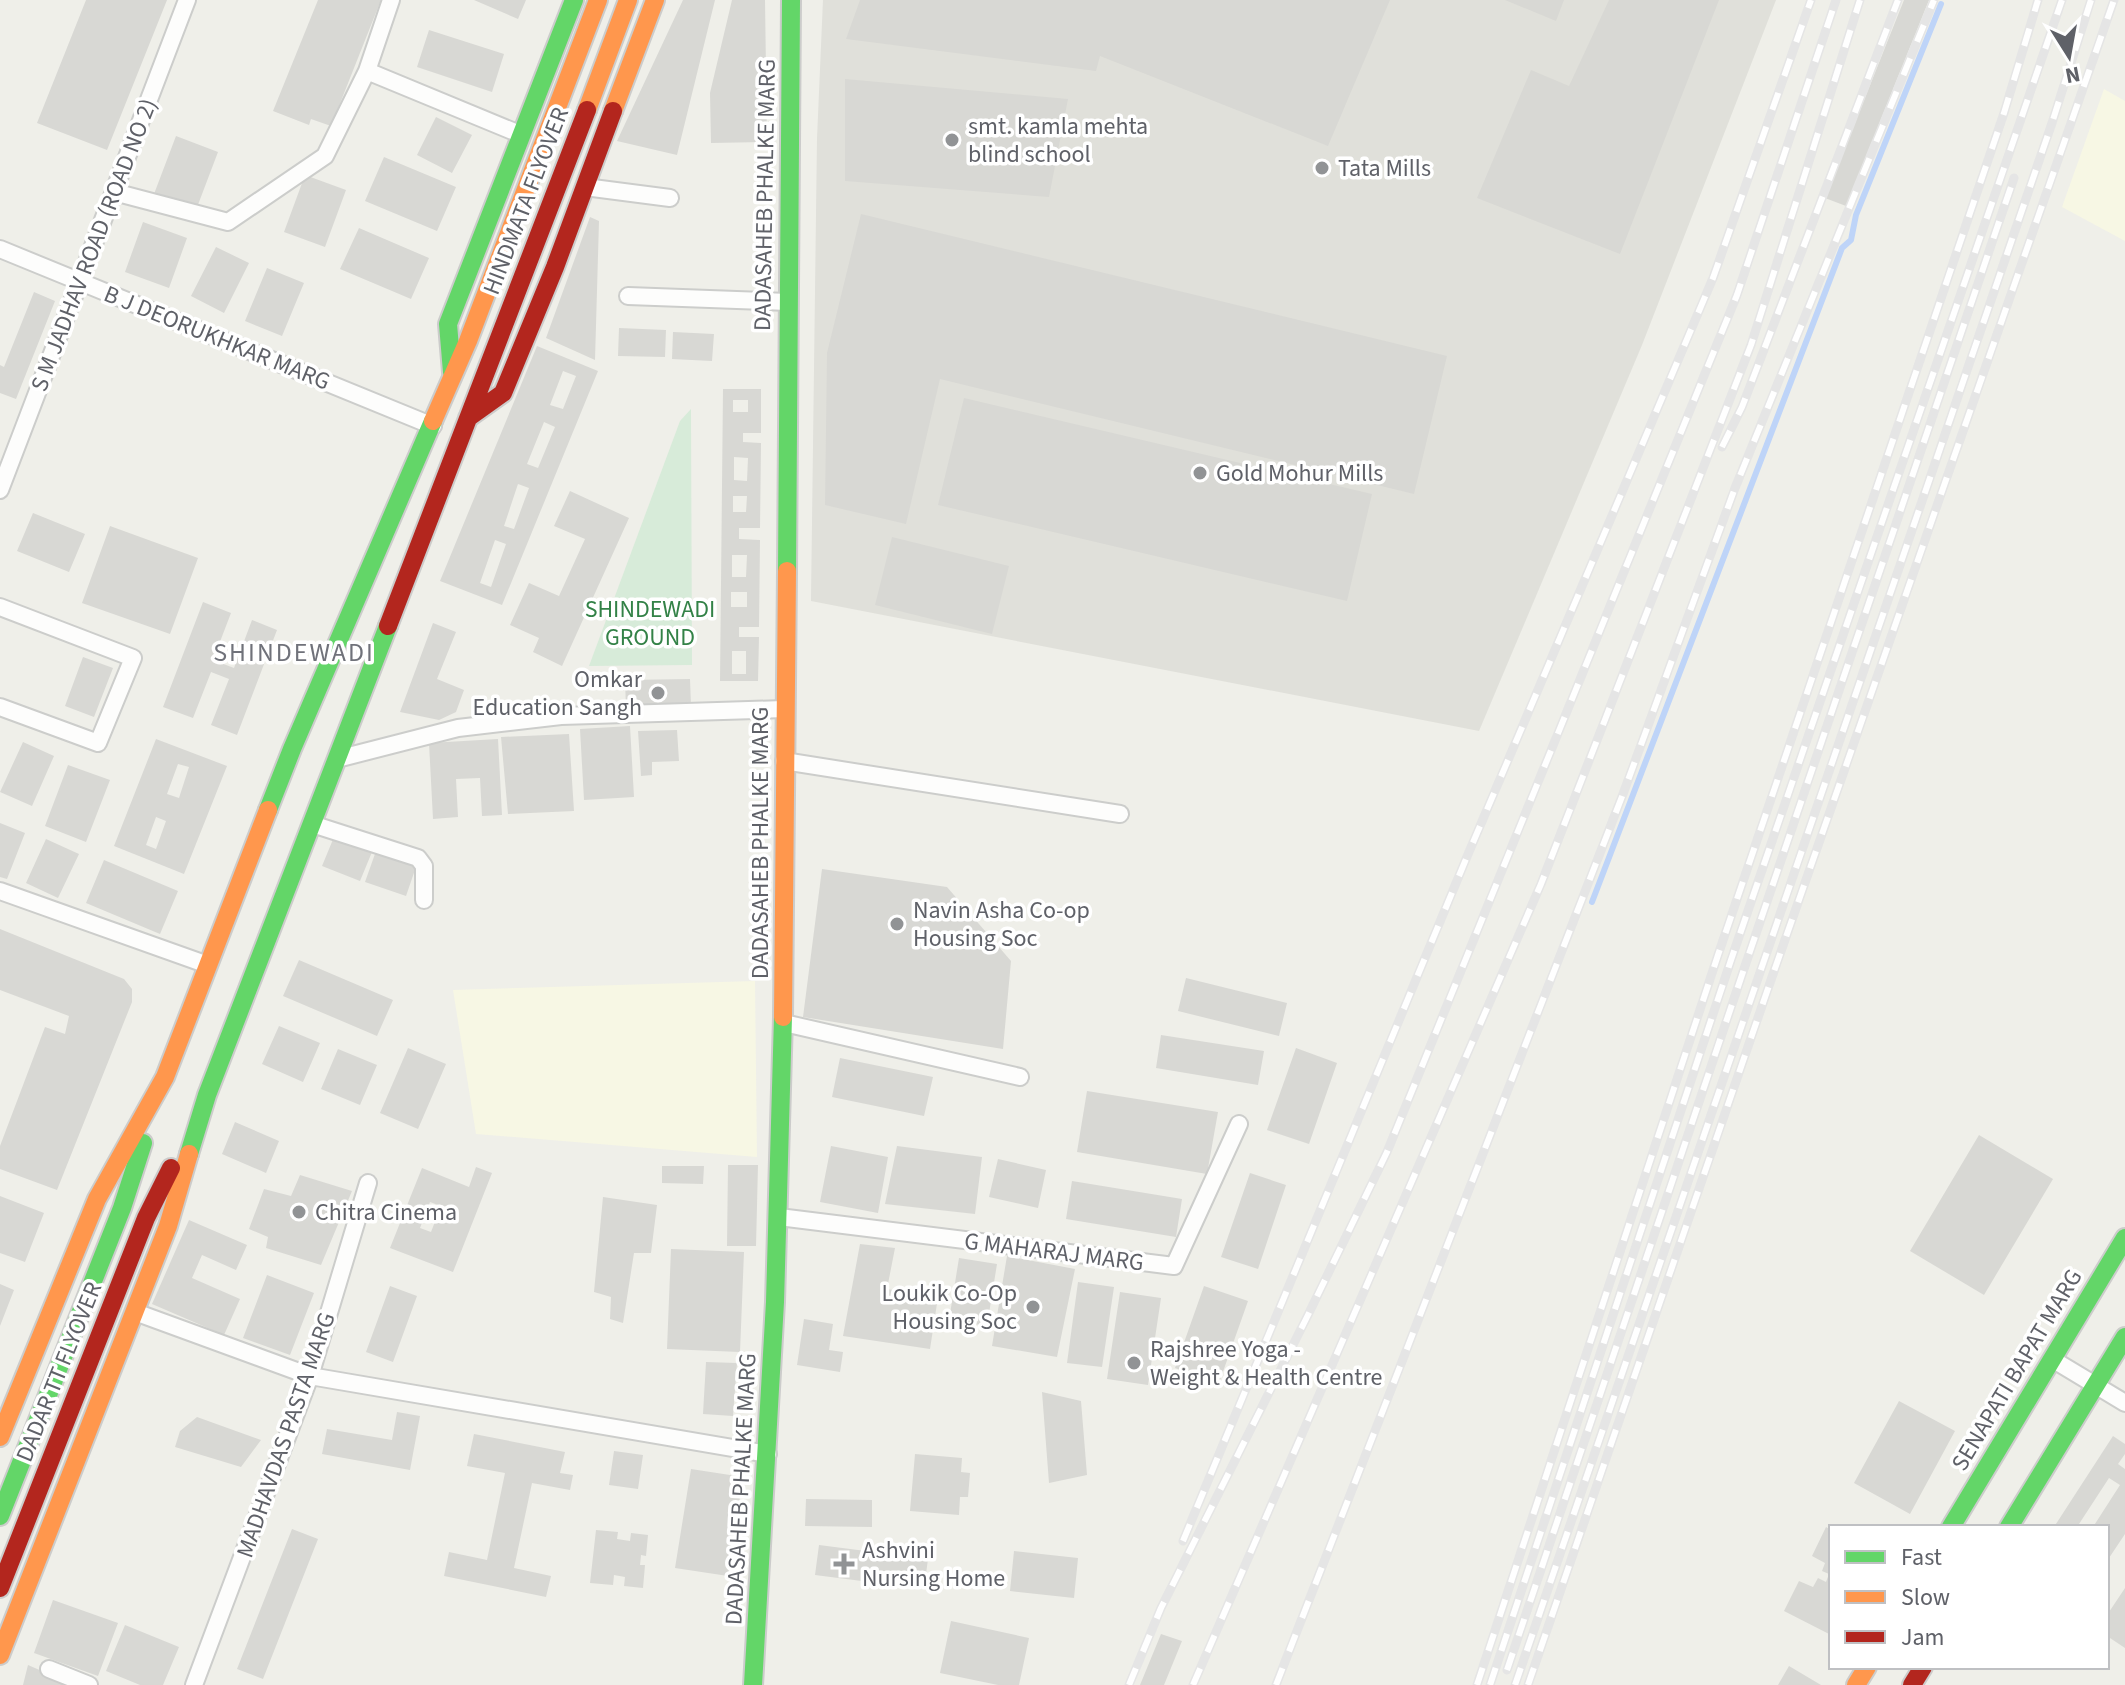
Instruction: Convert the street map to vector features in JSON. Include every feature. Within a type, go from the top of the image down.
[{"type":"main road","points":[[452,378],[448,324],[574,0]]},
{"type":"main road","name":"HINDMATA FLYOVER","points":[[165,1077],[292,749],[468,341],[598,0]]},
{"type":"main road","name":"HINDMATA FLYOVER","points":[[207,1095],[628,0]]},
{"type":"main road","points":[[468,418],[503,393],[555,267],[655,0]]},
{"type":"main road","name":"DADASAHEB PHALKE MARG","points":[[753,1685],[768,1454],[784,1023],[791,0]]},
{"type":"main road","points":[[0,1437],[97,1199],[165,1077]]},
{"type":"main road","name":"DADAR TT FLYOVER","points":[[0,1516],[122,1208],[165,1077]]},
{"type":"main road","points":[[0,1655],[168,1226],[207,1095]]},
{"type":"main road","name":"DADAR TT FLYOVER","points":[[0,1588],[146,1218],[207,1095]]},
{"type":"main road","name":"SENAPATI BAPAT MARG","points":[[1952,1525],[2125,1238]]},
{"type":"main road","points":[[2010,1525],[2125,1337]]},
{"type":"street","name":"S M JADHAV ROAD (ROAD NO 2)","points":[[0,490],[187,0]]},
{"type":"street","points":[[114,192],[228,222],[325,156],[367,71],[391,0]]},
{"type":"street","points":[[367,71],[522,135]]},
{"type":"street","points":[[585,187],[670,198]]},
{"type":"street","name":"B J DEORUKHKAR MARG","points":[[0,249],[433,426]]},
{"type":"street","points":[[628,296],[788,302]]},
{"type":"street","points":[[0,607],[133,658],[98,743],[0,707]]},
{"type":"street","points":[[337,759],[458,728],[561,716],[784,709]]},
{"type":"street","points":[[784,761],[1120,814]]},
{"type":"street","points":[[312,824],[418,858],[424,866],[424,900]]},
{"type":"street","points":[[0,891],[208,965]]},
{"type":"street","points":[[784,1023],[1020,1077]]},
{"type":"street","name":"G MAHARAJ MARG","points":[[779,1217],[1174,1266],[1239,1124]]},
{"type":"street","name":"MADHAVDAS PASTA MARG","points":[[194,1685],[310,1376],[368,1183]]},
{"type":"street","points":[[135,1312],[310,1376],[768,1454]]},
{"type":"street","points":[[2052,1359],[2125,1403]]},
{"type":"street","points":[[49,1669],[89,1685]]},
{"type":"shaded area","points":[[823,0],[1776,0],[1642,345],[1479,731],[811,601],[817,139]]},
{"type":"shaded area","points":[[2104,89],[2125,101],[2125,241],[2062,207]]},
{"type":"shaded area","points":[[755,981],[757,1157],[476,1134],[453,990]]},
{"type":"green space","name":"SHINDEWADI GROUND","points":[[691,409],[692,665],[589,666],[680,421]]},
{"type":"building","points":[[86,0],[167,0],[107,150],[37,123]]},
{"type":"building","points":[[318,0],[381,0],[331,126],[311,119],[309,125],[273,111]]},
{"type":"building","points":[[474,0],[526,0],[518,19]]},
{"type":"building","points":[[683,0],[715,0],[677,155],[617,141]]},
{"type":"building","points":[[732,0],[765,0],[767,142],[711,143],[710,93]]},
{"type":"building","points":[[860,0],[1390,0],[1328,146],[1100,56],[1096,71],[846,39]]},
{"type":"building","points":[[1505,0],[1564,0],[1556,21]]},
{"type":"building","points":[[1609,0],[1719,0],[1620,254],[1477,198],[1531,70],[1569,86]]},
{"type":"building","points":[[1904,0],[1929,0],[1846,206],[1825,198]]},
{"type":"building","points":[[429,30],[504,54],[492,92],[417,67]]},
{"type":"building","name":"smt. kamla mehta blind school","points":[[845,79],[1068,99],[1049,197],[845,181]]},
{"type":"building","points":[[436,117],[472,135],[452,173],[417,155]]},
{"type":"building","points":[[176,136],[218,152],[196,210],[154,194]]},
{"type":"building","points":[[384,157],[456,187],[437,231],[365,201]]},
{"type":"building","points":[[305,175],[346,190],[325,247],[284,232]]},
{"type":"building","points":[[861,214],[1447,356],[1414,494],[940,379],[906,524],[825,505],[827,353]]},
{"type":"building","points":[[590,217],[599,221],[595,360],[546,338]]},
{"type":"building","points":[[143,222],[187,238],[169,288],[125,272]]},
{"type":"building","points":[[359,228],[429,258],[411,299],[340,269]]},
{"type":"building","points":[[216,247],[249,263],[224,313],[191,296]]},
{"type":"building","points":[[267,268],[304,283],[282,336],[245,321]]},
{"type":"building","points":[[34,292],[55,301],[16,399],[0,393],[0,365],[4,367]]},
{"type":"building","points":[[619,328],[666,330],[665,357],[618,356]]},
{"type":"building","points":[[673,332],[714,334],[712,361],[672,359]]},
{"type":"building","points":[[537,346],[598,371],[502,605],[440,581]],"holes":[[[563,371],[576,376],[563,409],[550,405]],[[544,422],[555,427],[538,468],[527,464]],[[518,484],[529,488],[514,529],[504,526]],[[495,540],[506,544],[491,587],[480,583]]]},
{"type":"building","points":[[723,389],[761,389],[761,433],[743,433],[743,442],[761,443],[760,528],[739,528],[739,539],[760,540],[759,627],[739,627],[739,637],[759,637],[758,681],[720,681]],"holes":[[[733,400],[748,400],[748,412],[733,412]],[[734,457],[748,458],[747,481],[734,480]],[[733,496],[747,496],[746,512],[733,512]],[[732,555],[747,555],[746,577],[732,577]],[[731,592],[747,592],[747,607],[731,607]],[[732,651],[746,651],[746,674],[732,674]]]},
{"type":"building","points":[[964,398],[1372,494],[1347,601],[938,505]]},
{"type":"building","points":[[570,491],[629,518],[562,666],[533,652],[539,638],[510,625],[529,583],[559,596],[585,539],[554,526]]},
{"type":"building","points":[[33,513],[85,534],[69,572],[17,551]]},
{"type":"building","points":[[110,526],[198,558],[170,634],[82,603]]},
{"type":"building","points":[[892,537],[1009,566],[992,634],[875,605]]},
{"type":"building","points":[[203,602],[231,613],[213,660],[234,668],[252,620],[277,630],[237,735],[211,725],[229,679],[211,672],[193,718],[163,707]]},
{"type":"building","points":[[433,623],[456,632],[437,679],[464,690],[456,712],[439,720],[400,712]]},
{"type":"building","points":[[83,657],[113,668],[94,717],[65,706]]},
{"type":"building","name":"Omkar Education Sangh","points":[[690,679],[691,706],[626,708],[625,680]]},
{"type":"building","points":[[630,726],[634,797],[584,800],[580,729]]},
{"type":"building","points":[[677,730],[679,761],[652,762],[652,775],[641,776],[638,731]]},
{"type":"building","points":[[569,734],[574,811],[508,814],[501,737]]},
{"type":"building","points":[[156,739],[227,766],[184,874],[114,846]],"holes":[[[178,764],[189,767],[179,798],[167,794]],[[156,817],[166,821],[156,849],[146,845]]]},
{"type":"building","points":[[498,739],[502,815],[482,816],[480,778],[456,779],[458,817],[433,819],[429,743]]},
{"type":"building","points":[[23,742],[54,756],[32,806],[0,792]]},
{"type":"building","points":[[68,765],[110,780],[86,842],[45,826]]},
{"type":"building","points":[[0,823],[25,833],[7,879],[0,877]]},
{"type":"building","points":[[334,837],[372,852],[360,881],[322,866]]},
{"type":"building","points":[[46,839],[79,854],[58,898],[26,883]]},
{"type":"building","points":[[376,851],[417,864],[406,896],[365,882]]},
{"type":"building","points":[[104,860],[178,891],[160,934],[86,903]]},
{"type":"building","name":"Navin Asha Co-op Housing Soc","points":[[822,869],[947,887],[1011,961],[1003,1049],[803,1017]]},
{"type":"building","points":[[0,929],[124,979],[132,989],[132,1002],[57,1190],[0,1169],[0,1146],[45,1027],[65,1034],[69,1016],[0,990]]},
{"type":"building","points":[[299,960],[393,1000],[377,1036],[283,996]]},
{"type":"building","points":[[1186,978],[1287,1003],[1279,1036],[1178,1011]]},
{"type":"building","points":[[279,1026],[320,1043],[303,1082],[262,1064]]},
{"type":"building","points":[[1161,1035],[1264,1051],[1258,1085],[1156,1068]]},
{"type":"building","points":[[408,1048],[446,1064],[418,1129],[380,1113]]},
{"type":"building","points":[[1296,1048],[1337,1063],[1309,1144],[1267,1130]]},
{"type":"building","points":[[338,1049],[377,1065],[360,1105],[321,1089]]},
{"type":"building","points":[[840,1058],[933,1077],[924,1116],[832,1097]]},
{"type":"building","points":[[1087,1091],[1218,1112],[1207,1174],[1077,1152]]},
{"type":"building","points":[[235,1122],[279,1141],[266,1173],[222,1154]]},
{"type":"building","points":[[1979,1135],[2053,1179],[1984,1295],[1910,1251]]},
{"type":"building","points":[[831,1146],[888,1157],[878,1213],[820,1202]]},
{"type":"building","points":[[897,1146],[982,1157],[975,1214],[885,1204]]},
{"type":"building","points":[[998,1159],[1046,1170],[1038,1208],[989,1197]]},
{"type":"building","points":[[728,1165],[758,1165],[756,1246],[727,1246]]},
{"type":"building","points":[[662,1166],[704,1166],[703,1184],[662,1183]]},
{"type":"building","points":[[476,1167],[492,1173],[453,1272],[390,1248],[422,1168],[469,1187]],"holes":[[[430,1202],[441,1206],[431,1232],[420,1228]]]},
{"type":"building","points":[[1250,1173],[1286,1185],[1258,1269],[1221,1257]]},
{"type":"building","name":"Chitra Cinema","points":[[300,1175],[352,1191],[321,1265],[266,1248],[268,1237],[249,1229],[264,1189],[291,1196]]},
{"type":"building","points":[[1072,1181],[1182,1199],[1176,1237],[1066,1219]]},
{"type":"building","points":[[0,1196],[44,1213],[25,1262],[0,1253]]},
{"type":"building","points":[[603,1197],[657,1205],[651,1253],[634,1253],[623,1323],[610,1319],[611,1297],[594,1292]]},
{"type":"building","points":[[189,1220],[247,1245],[236,1270],[202,1255],[192,1278],[240,1299],[224,1335],[152,1304]]},
{"type":"building","points":[[860,1244],[895,1248],[887,1289],[938,1297],[930,1349],[843,1336]]},
{"type":"building","points":[[671,1249],[744,1252],[740,1352],[667,1349]]},
{"type":"building","name":"Loukik Co-Op Housing Soc","points":[[1007,1256],[1075,1269],[1057,1357],[992,1346]]},
{"type":"building","points":[[959,1258],[997,1264],[987,1326],[949,1320]]},
{"type":"building","points":[[267,1275],[314,1293],[290,1355],[243,1338]]},
{"type":"building","points":[[1078,1282],[1114,1287],[1102,1367],[1067,1363]]},
{"type":"building","points":[[0,1284],[14,1290],[0,1326]]},
{"type":"building","points":[[390,1286],[417,1296],[393,1362],[366,1352]]},
{"type":"building","points":[[1204,1286],[1248,1301],[1219,1383],[1175,1368]]},
{"type":"building","points":[[1120,1292],[1161,1298],[1148,1385],[1107,1379]]},
{"type":"building","points":[[804,1319],[833,1324],[829,1350],[843,1352],[840,1372],[797,1365]]},
{"type":"building","points":[[706,1362],[737,1363],[733,1416],[703,1414]]},
{"type":"building","points":[[1042,1392],[1081,1401],[1087,1475],[1049,1483]]},
{"type":"building","points":[[1899,1401],[1955,1431],[1910,1514],[1854,1483]]},
{"type":"building","points":[[397,1412],[420,1416],[410,1470],[322,1454],[327,1429],[392,1440]]},
{"type":"building","points":[[197,1417],[261,1440],[241,1467],[175,1447],[180,1431]]},
{"type":"building","points":[[474,1434],[565,1452],[560,1473],[573,1475],[570,1490],[532,1483],[514,1568],[551,1576],[546,1597],[444,1576],[449,1552],[487,1560],[505,1473],[467,1466]]},
{"type":"building","points":[[2113,1436],[2125,1444],[2125,1454],[2118,1464],[2125,1469],[2125,1534],[2109,1558],[2109,1525],[2094,1525],[2120,1485],[2109,1478],[2081,1525],[2055,1525]]},
{"type":"building","points":[[614,1451],[643,1455],[638,1489],[609,1485]]},
{"type":"building","points":[[915,1454],[962,1458],[961,1472],[970,1473],[968,1497],[960,1497],[959,1515],[910,1511]]},
{"type":"building","points":[[691,1469],[743,1477],[728,1576],[675,1568]]},
{"type":"building","points":[[806,1499],[872,1500],[872,1527],[805,1526]]},
{"type":"building","points":[[1826,1527],[1829,1529],[1829,1574],[1822,1571],[1825,1563],[1812,1556]]},
{"type":"building","points":[[292,1529],[318,1539],[263,1679],[237,1669]]},
{"type":"building","points":[[596,1530],[618,1532],[617,1539],[630,1541],[631,1533],[648,1535],[646,1556],[641,1555],[640,1565],[645,1565],[643,1588],[624,1586],[625,1577],[614,1575],[613,1585],[590,1583]]},
{"type":"building","points":[[819,1545],[928,1559],[924,1589],[815,1575]]},
{"type":"building","points":[[1014,1551],[1078,1558],[1074,1598],[1010,1591]]},
{"type":"building","points":[[1829,1574],[1829,1634],[1784,1611],[1799,1581],[1813,1587],[1818,1578],[1826,1582]]},
{"type":"building","points":[[2125,1588],[2125,1648],[2109,1637],[2109,1612]]},
{"type":"building","points":[[53,1600],[118,1623],[98,1676],[34,1653]]},
{"type":"building","points":[[951,1621],[1029,1638],[1019,1685],[998,1685],[940,1673]]},
{"type":"building","points":[[125,1625],[179,1647],[163,1685],[140,1685],[106,1671]]},
{"type":"building","points":[[1161,1634],[1182,1641],[1164,1685],[1140,1685]]},
{"type":"building","points":[[28,1665],[74,1685],[23,1685]]},
{"type":"building","points":[[1789,1666],[1821,1685],[1778,1685]]},
{"type":"waterway","points":[[1592,902],[1842,248],[1851,240],[1856,215],[1941,4]]},
{"type":"railway","points":[[1183,1541],[1466,859],[1713,278],[1811,0]]},
{"type":"railway","points":[[1129,1685],[1161,1608],[1387,1152],[1737,295],[1836,0]]},
{"type":"railway","points":[[1193,1685],[1541,884],[1751,345],[1860,0]]},
{"type":"railway","points":[[1722,447],[1742,407],[1898,0]]},
{"type":"railway","points":[[1276,1685],[1623,794],[1735,488],[1934,0]]},
{"type":"railway","points":[[1477,1685],[1718,955],[2004,113],[2038,0]]},
{"type":"railway","points":[[1490,1685],[1731,960],[2062,0]]},
{"type":"railway","points":[[1515,1685],[2052,123],[2091,0]]},
{"type":"railway","points":[[1528,1685],[2114,0]]},
{"type":"railway","points":[[1507,1670],[2014,178]]},
{"type":"traffic: fast","points":[[452,372],[448,324],[574,0]]},
{"type":"traffic: fast","points":[[787,571],[791,0]]},
{"type":"traffic: fast","points":[[268,810],[433,421]]},
{"type":"traffic: fast","points":[[189,1154],[207,1095],[388,626]]},
{"type":"traffic: fast","points":[[753,1685],[775,1302],[783,1017]]},
{"type":"traffic: fast","points":[[0,1516],[122,1208],[143,1143]]},
{"type":"traffic: fast","points":[[1952,1525],[2125,1238]]},
{"type":"traffic: fast","points":[[2010,1525],[2125,1337]]},
{"type":"traffic: slow","points":[[433,421],[468,341],[598,0]]},
{"type":"traffic: slow","points":[[587,110],[628,0]]},
{"type":"traffic: slow","points":[[613,111],[655,0]]},
{"type":"traffic: slow","points":[[783,1017],[787,571]]},
{"type":"traffic: slow","points":[[0,1437],[97,1199],[165,1077],[268,810]]},
{"type":"traffic: slow","points":[[0,1655],[168,1226],[189,1154]]},
{"type":"traffic: slow","points":[[1856,1685],[1866,1669]]},
{"type":"traffic: jam","points":[[388,626],[587,110]]},
{"type":"traffic: jam","points":[[468,418],[503,393],[555,267],[613,111]]},
{"type":"traffic: jam","points":[[0,1588],[146,1218],[171,1168]]},
{"type":"traffic: jam","points":[[1912,1685],[1922,1669]]},
{"type":"place","name":"smt. kamla mehta blind school","points":[[952,140]]},
{"type":"place","name":"Tata Mills","points":[[1322,168]]},
{"type":"place","name":"Gold Mohur Mills","points":[[1200,473]]},
{"type":"place","name":"Omkar Education Sangh","points":[[658,693]]},
{"type":"place","name":"Navin Asha Co-op Housing Soc","points":[[897,924]]},
{"type":"place","name":"Chitra Cinema","points":[[299,1212]]},
{"type":"place","name":"Loukik Co-Op Housing Soc","points":[[1033,1307]]},
{"type":"place","name":"Rajshree Yoga - Weight & Health Centre","points":[[1134,1363]]},
{"type":"place","name":"Ashvini Nursing Home","points":[[844,1564]]},
{"type":"district","name":"SHINDEWADI","points":[[294,652]]}]
